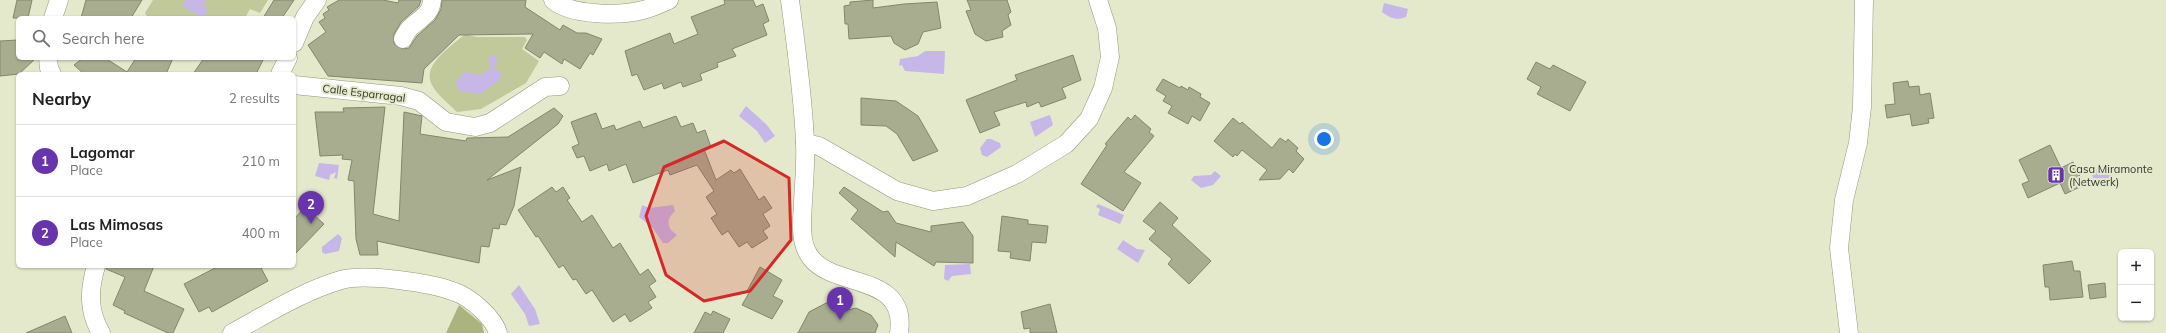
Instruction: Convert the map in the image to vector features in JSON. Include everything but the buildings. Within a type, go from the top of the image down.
[{"type":"street","points":[[54,16],[59,0]]},
{"type":"street","points":[[296,38],[305,17],[317,0]]},
{"type":"street","points":[[403,39],[410,28],[422,19],[431,8],[432,0]]},
{"type":"street","points":[[553,0],[558,4],[579,11],[606,13],[642,11],[669,0]]},
{"type":"street","points":[[790,0],[805,143],[802,224],[803,242],[811,258],[824,268],[868,284],[886,294],[896,307],[900,322],[899,333]]},
{"type":"street","points":[[805,143],[819,146],[897,191],[933,201],[967,196],[1017,174],[1066,144],[1089,119],[1103,88],[1110,57],[1107,28],[1098,0]]},
{"type":"street","points":[[1849,333],[1838,248],[1844,200],[1858,143],[1862,107],[1864,0]]},
{"type":"street","points":[[48,60],[51,72]]},
{"type":"street","points":[[281,72],[287,60]]},
{"type":"street","name":"Calle Esparragal","points":[[296,85],[401,96],[419,101],[446,122],[476,127],[490,123],[545,87],[560,86]]},
{"type":"street","points":[[95,268],[91,283],[90,306],[94,322],[101,333]]},
{"type":"street","points":[[232,333],[323,286],[343,279],[373,278],[425,284],[456,292],[479,307],[497,328],[498,333]]},
{"type":"highlighted area","points":[[724,141],[789,178],[791,240],[750,291],[704,301],[666,275],[646,216],[664,167]]},
{"type":"green space","points":[[153,0],[268,0],[260,13],[250,9],[246,16],[147,16],[145,13]]},
{"type":"green space","points":[[465,34],[476,37],[525,37],[527,40],[522,49],[539,61],[526,83],[481,109],[457,112],[437,92],[432,85],[430,78],[434,63],[446,50]]},
{"type":"green space","points":[[459,305],[482,324],[484,333],[446,333]]},
{"type":"shaded area","points":[[185,0],[206,0],[203,6],[208,9],[204,16],[200,16],[182,6]]},
{"type":"shaded area","points":[[1384,3],[1408,9],[1406,17],[1396,19],[1385,14],[1382,12]]},
{"type":"shaded area","points":[[925,51],[945,51],[944,74],[905,71],[902,65],[899,66],[900,59],[918,56]]},
{"type":"shaded area","points":[[493,56],[498,58],[494,69],[500,71],[501,79],[480,94],[459,91],[456,82],[464,72],[481,75],[491,68],[488,57]]},
{"type":"shaded area","points":[[746,106],[767,125],[775,136],[765,143],[757,131],[739,116]]},
{"type":"shaded area","points":[[1050,115],[1053,125],[1035,137],[1030,122]]},
{"type":"shaded area","points":[[987,139],[1000,143],[1001,147],[987,157],[982,155],[980,148]]},
{"type":"shaded area","points":[[319,163],[339,165],[337,179],[334,178],[336,172],[330,175],[329,180],[315,176]]},
{"type":"shaded area","points":[[2108,168],[2114,173],[2108,180],[2102,181],[2093,178],[2092,174],[2096,169]]},
{"type":"shaded area","points":[[1215,171],[1221,176],[1213,185],[1201,188],[1191,180],[1194,176],[1211,175]]},
{"type":"shaded area","points":[[1098,204],[1124,215],[1120,224],[1098,215],[1100,209],[1096,207]]},
{"type":"shaded area","points":[[642,205],[649,208],[673,205],[675,211],[670,217],[668,223],[673,232],[677,235],[668,243],[663,243],[653,228],[639,217]]},
{"type":"shaded area","points":[[338,234],[342,238],[339,251],[325,254],[322,252],[322,247]]},
{"type":"shaded area","points":[[1123,240],[1137,249],[1145,250],[1138,263],[1117,249]]},
{"type":"shaded area","points":[[970,264],[971,274],[952,276],[948,281],[944,279],[945,265]]},
{"type":"shaded area","points":[[519,285],[535,309],[540,324],[529,326],[525,314],[511,294]]},
{"type":"place","name":"Casa Miramonte (Netwerk)","points":[[2056,175]]},
{"type":"place","name":"Las Mimosas","points":[[311,224]]},
{"type":"place","name":"Lagomar","points":[[840,320]]}]
